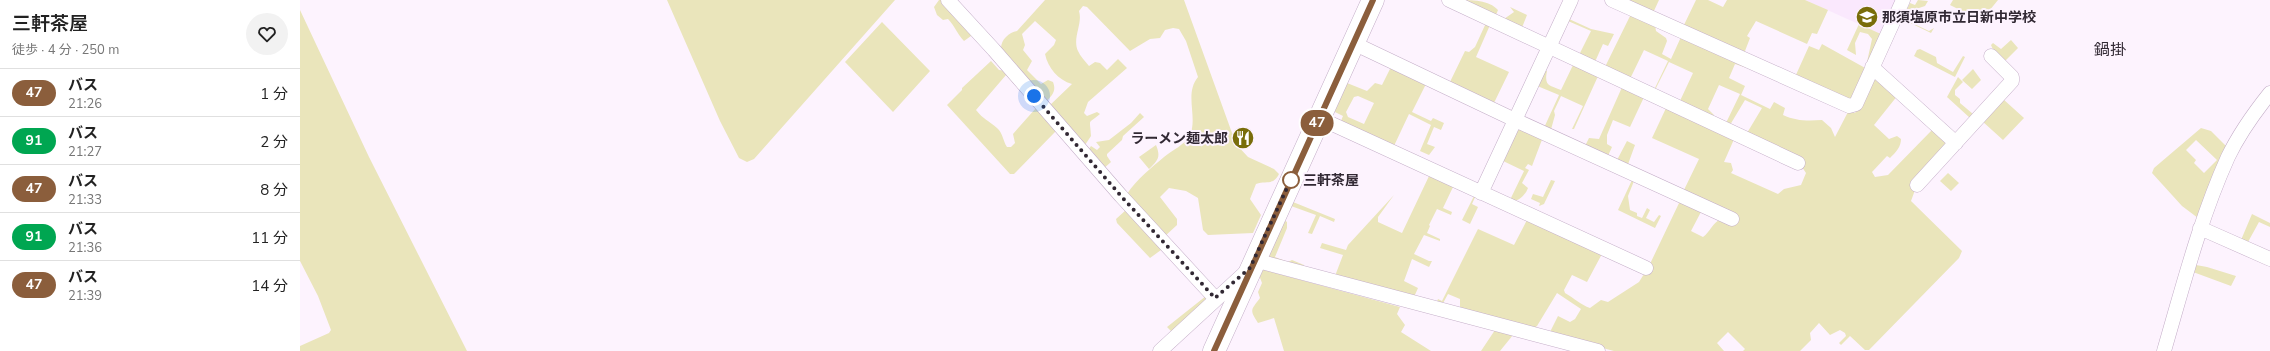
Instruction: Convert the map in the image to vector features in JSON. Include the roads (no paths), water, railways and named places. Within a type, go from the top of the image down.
[{"type":"main road","points":[[1214,351],[1252,264],[1373,0]]},
{"type":"street","points":[[948,0],[994,50],[1121,196],[1215,298]]},
{"type":"street","points":[[1449,0],[1798,163]]},
{"type":"street","points":[[1481,193],[1571,0]]},
{"type":"street","points":[[1612,0],[1849,106],[1856,104],[1903,0]]},
{"type":"street","points":[[1353,43],[1515,120],[1732,219]]},
{"type":"street","points":[[1916,185],[2012,81],[2012,77],[1991,56]]},
{"type":"street","points":[[1872,67],[1956,143]]},
{"type":"street","points":[[2164,351],[2200,228],[2229,156],[2249,121],[2270,93]]},
{"type":"street","points":[[1319,118],[1646,268]]},
{"type":"street","points":[[2200,228],[2270,259]]},
{"type":"street","points":[[1160,351],[1252,264],[1598,351]]},
{"type":"place","name":"那須塩原市立日新中学校","points":[[1867,17]]},
{"type":"place","name":"ラーメン麺太郎","points":[[1243,138]]},
{"type":"place","name":"三軒茶屋","points":[[1291,180]]},
{"type":"district","name":"鍋掛","points":[[2110,50]]}]
